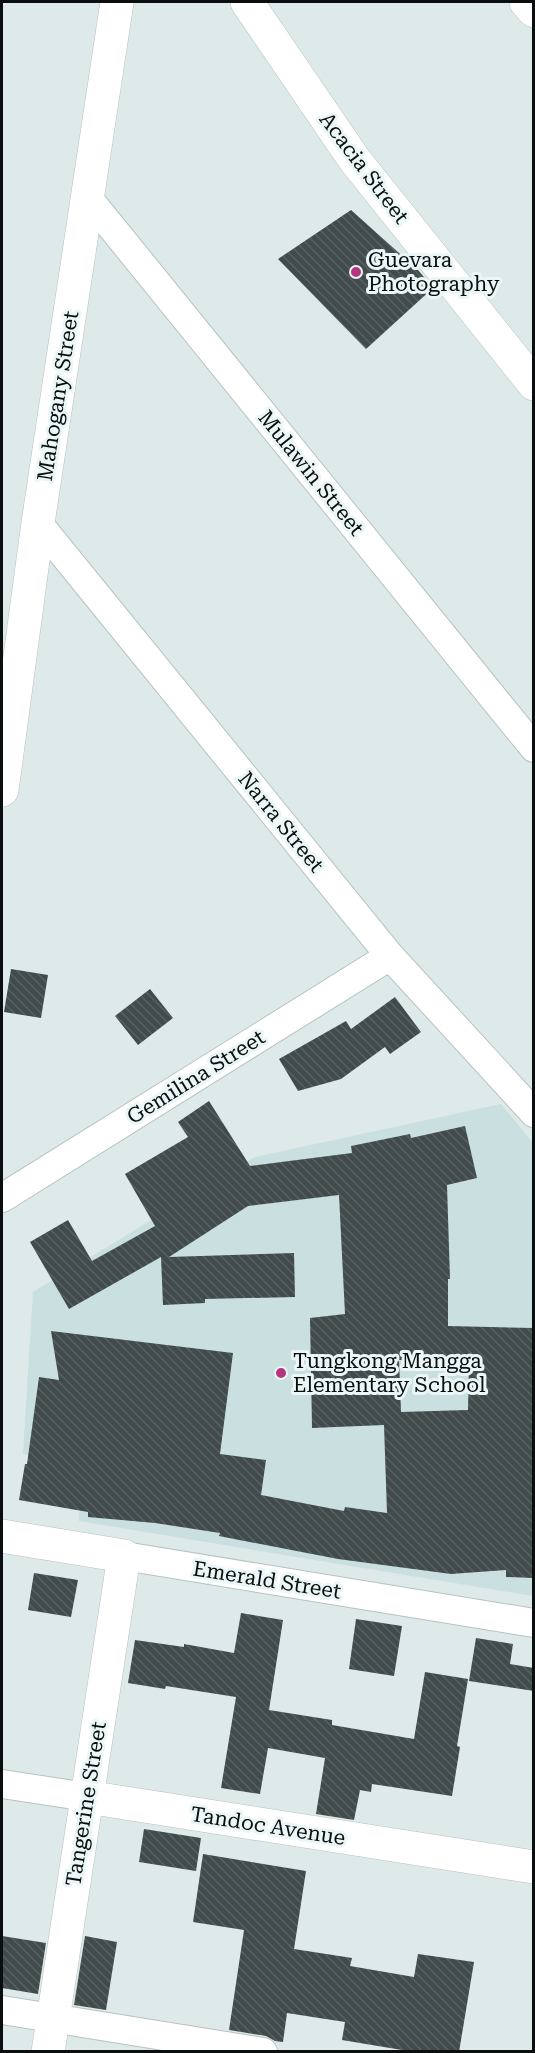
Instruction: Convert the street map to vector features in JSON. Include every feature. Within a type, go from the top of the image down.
[{"type":"street","name":"Mahogany Street","points":[[2,790],[38,523],[117,2]]},
{"type":"street","name":"Acacia Street","points":[[247,2],[354,159],[534,384]]},
{"type":"street","points":[[526,2],[534,11]]},
{"type":"street","name":"Mulawin Street","points":[[88,198],[534,748]]},
{"type":"street","name":"Narra Street","points":[[38,523],[390,956],[534,1113]]},
{"type":"street","name":"Gemilina Street","points":[[2,1198],[390,956]]},
{"type":"street","name":"Emerald Street","points":[[2,1536],[534,1623]]},
{"type":"street","name":"Tangerine Street","points":[[48,2052],[124,1556]]},
{"type":"street","name":"Tandoc Avenue","points":[[2,1784],[534,1868]]},
{"type":"street","points":[[2,2010],[263,2052]]},
{"type":"shaded area","name":"Tungkong Mangga Elementary School","points":[[501,1104],[533,1143],[533,1596],[79,1521],[82,1463],[23,1454],[33,1292],[255,1157]]},
{"type":"building","name":"Guevara Photography","points":[[351,210],[418,270],[433,288],[366,349],[278,259]]},
{"type":"building","points":[[11,969],[48,975],[41,1018],[4,1012]]},
{"type":"building","points":[[150,989],[173,1018],[138,1045],[115,1016]]},
{"type":"building","points":[[395,997],[421,1032],[390,1054],[385,1047],[341,1079],[298,1091],[279,1059],[346,1021],[351,1029]]},
{"type":"building","name":"Tungkong Mangga Elementary School","points":[[209,1101],[250,1166],[352,1153],[351,1146],[410,1134],[411,1138],[465,1126],[477,1178],[447,1185],[450,1279],[448,1279],[448,1326],[534,1328],[534,1578],[506,1577],[506,1570],[451,1574],[338,1559],[219,1536],[220,1533],[155,1523],[88,1517],[88,1512],[19,1500],[25,1464],[27,1464],[39,1377],[59,1380],[51,1331],[233,1353],[220,1454],[266,1460],[261,1495],[344,1511],[345,1507],[387,1513],[384,1425],[312,1428],[310,1318],[345,1314],[339,1195],[248,1206],[169,1257],[294,1253],[295,1297],[205,1299],[205,1303],[163,1305],[161,1257],[69,1309],[30,1242],[68,1220],[92,1261],[155,1226],[125,1174],[188,1137],[178,1122]],"holes":[[[399,1360],[469,1361],[468,1410],[401,1412]]]},
{"type":"building","points":[[34,1573],[78,1580],[71,1617],[28,1610]]},
{"type":"building","points":[[241,1613],[283,1620],[269,1710],[332,1720],[332,1725],[414,1739],[425,1672],[468,1679],[457,1746],[460,1747],[452,1796],[372,1784],[371,1792],[360,1790],[354,1820],[316,1814],[325,1758],[268,1748],[260,1794],[221,1788],[236,1697],[166,1686],[165,1689],[128,1683],[135,1640],[184,1647],[184,1644],[234,1653]]},
{"type":"building","points":[[356,1619],[402,1626],[394,1676],[349,1669]]},
{"type":"building","points":[[476,1638],[513,1644],[510,1664],[534,1668],[534,1691],[469,1681]]},
{"type":"building","points":[[144,1829],[201,1838],[196,1871],[139,1862]]},
{"type":"building","points":[[203,1854],[306,1871],[294,1949],[352,1958],[350,1966],[414,1977],[418,1954],[474,1962],[459,2052],[414,2052],[342,2040],[345,2022],[287,2013],[283,2042],[266,2036],[229,2030],[244,1930],[193,1922]]},
{"type":"building","points":[[2,1936],[46,1943],[38,1994],[2,1988]]},
{"type":"building","points":[[85,1936],[117,1942],[106,2010],[74,2005]]},
{"type":"place","name":"Guevara Photography","points":[[356,272]]},
{"type":"place","name":"Tungkong Mangga Elementary School","points":[[281,1373]]}]
